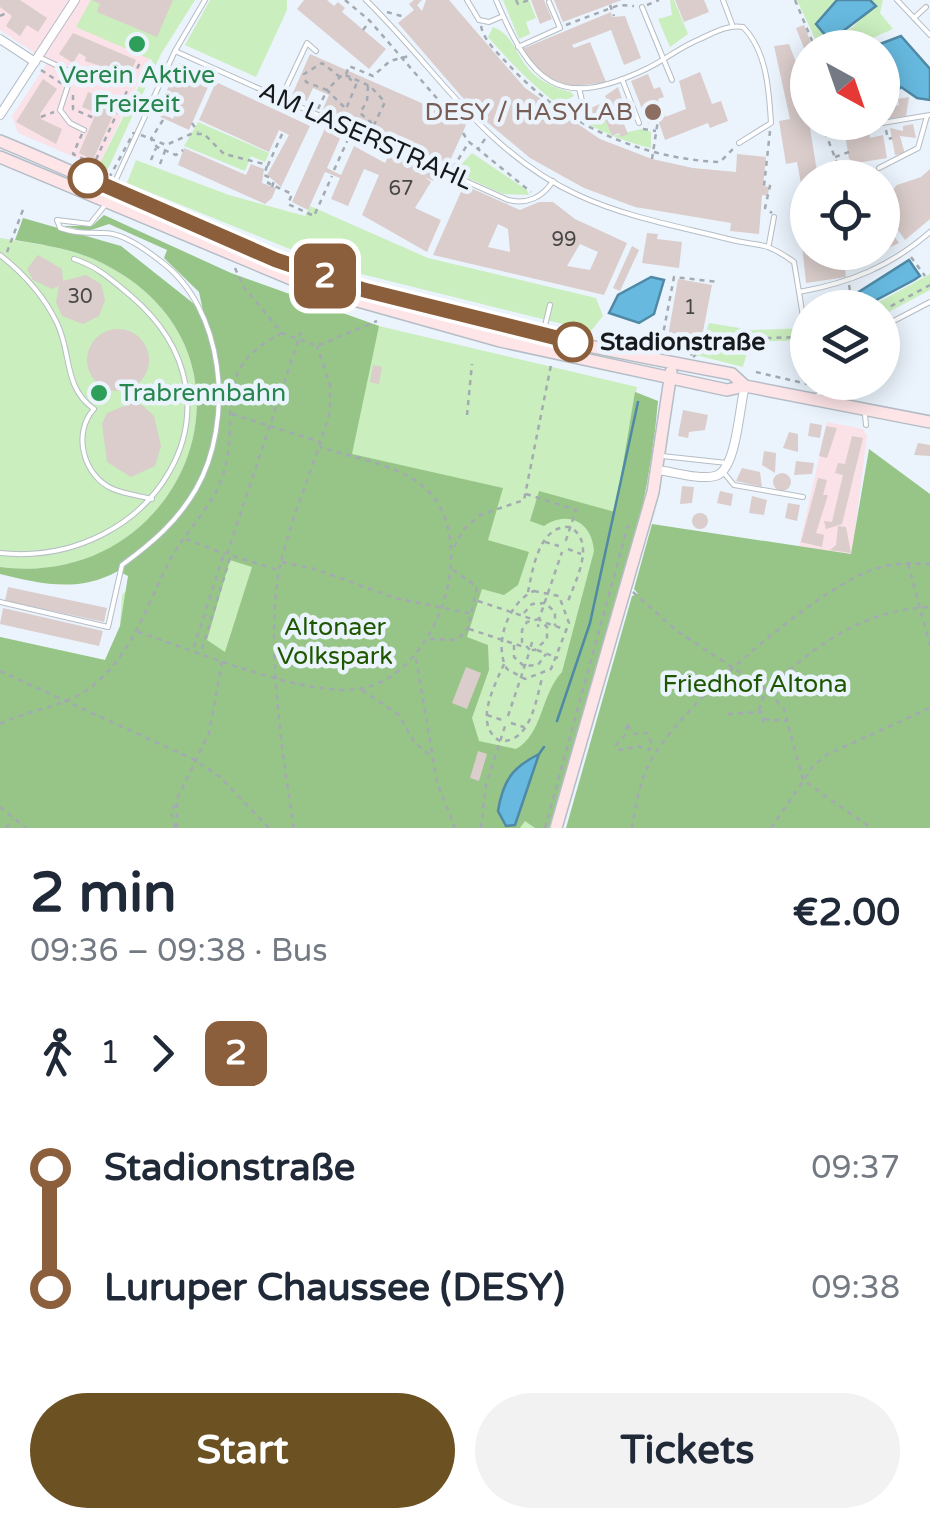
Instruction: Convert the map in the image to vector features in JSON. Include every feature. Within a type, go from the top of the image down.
[{"type":"main road","points":[[0,141],[110,184],[276,260],[364,290],[543,334],[732,374],[745,386]]},
{"type":"main road","points":[[0,156],[270,272],[406,318],[726,390],[745,386],[790,388]]},
{"type":"main road","points":[[556,828],[658,470],[672,363]]},
{"type":"main road","points":[[842,400],[864,410],[930,422]]},
{"type":"street","points":[[0,115],[76,0]]},
{"type":"street","points":[[0,40],[37,60]]},
{"type":"street","points":[[658,470],[712,476],[724,472],[745,386]]},
{"type":"lane","points":[[0,602],[108,627],[122,564],[170,526],[208,465],[216,419],[216,370],[196,297],[158,259],[120,236],[78,234],[56,223],[57,220],[90,224],[106,203],[110,184],[175,51],[205,0]]},
{"type":"lane","points":[[366,0],[488,134],[529,166],[608,206],[730,240],[769,244],[794,262],[799,290]]},
{"type":"lane","points":[[467,0],[479,20],[489,22],[504,16]]},
{"type":"lane","points":[[496,0],[518,47],[538,74],[579,88],[622,79],[732,25],[743,26],[752,38],[773,94],[771,123],[740,143]]},
{"type":"lane","points":[[898,0],[930,34]]},
{"type":"lane","points":[[723,1],[732,25]]},
{"type":"lane","points":[[518,47],[560,28],[549,2]]},
{"type":"lane","points":[[914,18],[926,6]]},
{"type":"lane","points":[[642,7],[672,80]]},
{"type":"lane","points":[[281,98],[307,43],[316,51]]},
{"type":"lane","name":"AM LASERSTRAHL","points":[[175,51],[513,202],[534,198]]},
{"type":"lane","points":[[37,60],[92,82]]},
{"type":"lane","points":[[72,73],[60,110],[70,123],[84,130]]},
{"type":"lane","points":[[622,79],[639,123]]},
{"type":"lane","points":[[579,88],[583,105]]},
{"type":"lane","points":[[895,160],[918,148],[928,115],[900,120]]},
{"type":"lane","points":[[488,134],[492,128]]},
{"type":"lane","points":[[529,166],[532,160]]},
{"type":"lane","points":[[534,198],[552,181]]},
{"type":"lane","points":[[769,244],[774,217]]},
{"type":"lane","points":[[688,226],[689,219]]},
{"type":"lane","points":[[810,290],[848,283],[908,251],[930,232]]},
{"type":"lane","points":[[0,254],[34,287],[57,324],[78,397],[94,409],[82,421],[80,442],[93,474],[112,488],[152,499]]},
{"type":"lane","points":[[0,553],[64,551],[94,542],[120,528],[152,499],[178,458],[184,427],[184,386],[170,336],[139,302],[97,268],[74,259]]},
{"type":"lane","points":[[900,318],[930,302]]},
{"type":"lane","points":[[543,334],[550,305]]},
{"type":"lane","points":[[864,410],[866,426]]},
{"type":"lane","points":[[660,456],[722,464],[730,460]]},
{"type":"lane","points":[[724,472],[734,485],[803,497]]},
{"type":"path","points":[[345,0],[370,21],[453,117]]},
{"type":"path","points":[[516,0],[518,4],[529,0]]},
{"type":"path","points":[[560,28],[619,5],[642,7],[659,0]]},
{"type":"path","points":[[795,0],[808,30]]},
{"type":"path","points":[[610,5],[614,16]]},
{"type":"path","points":[[362,30],[390,10],[405,18]]},
{"type":"path","points":[[0,16],[8,12]]},
{"type":"path","points":[[479,20],[482,34],[535,91],[613,140],[685,161],[720,162],[740,143]]},
{"type":"path","points":[[320,104],[349,66],[373,76],[390,60],[415,56]]},
{"type":"path","points":[[90,117],[73,154],[94,164],[141,60]]},
{"type":"path","points":[[345,76],[356,85],[346,110],[327,90],[306,82],[304,74],[322,64],[367,84],[385,102],[373,127],[360,114],[368,101],[367,84]]},
{"type":"path","points":[[151,139],[163,120]]},
{"type":"path","points":[[652,159],[658,120]]},
{"type":"path","points":[[192,123],[198,126],[198,133]]},
{"type":"path","points":[[770,208],[764,208],[770,186],[764,186],[771,123]]},
{"type":"path","points":[[110,184],[131,130],[166,145],[198,133]]},
{"type":"path","points":[[334,170],[352,130]]},
{"type":"path","points":[[646,130],[656,131]]},
{"type":"path","points":[[198,133],[230,157],[246,156],[268,165]]},
{"type":"path","points":[[272,179],[263,177],[282,133],[288,137]]},
{"type":"path","points":[[462,134],[487,161],[526,185],[534,198]]},
{"type":"path","points":[[478,149],[488,134]]},
{"type":"path","points":[[151,139],[157,147],[176,155],[183,150]]},
{"type":"path","points":[[829,140],[835,158],[849,152]]},
{"type":"path","points":[[450,174],[469,142]]},
{"type":"path","points":[[151,160],[157,147]]},
{"type":"path","points":[[160,164],[165,151]]},
{"type":"path","points":[[272,179],[268,183],[292,194],[288,204],[314,216],[332,176]]},
{"type":"path","points":[[272,179],[272,186]]},
{"type":"path","points":[[14,266],[7,252],[24,207]]},
{"type":"path","points":[[908,251],[925,276]]},
{"type":"path","points":[[235,268],[243,286],[282,333]]},
{"type":"path","points":[[660,352],[674,277],[718,282]]},
{"type":"path","points":[[848,283],[850,290]]},
{"type":"path","points":[[900,301],[930,285]]},
{"type":"path","points":[[317,346],[377,320]]},
{"type":"path","points":[[0,724],[48,704],[74,701],[98,681],[138,632],[184,538],[220,482],[237,368],[259,346],[282,333],[300,335],[317,346],[330,385],[330,411],[279,570],[278,677],[294,828]]},
{"type":"path","points":[[681,340],[682,334]]},
{"type":"path","points":[[193,650],[300,335]]},
{"type":"path","points":[[688,341],[692,358],[702,348],[728,338],[790,336]]},
{"type":"path","points":[[665,337],[702,348]]},
{"type":"path","points":[[670,344],[671,338]]},
{"type":"path","points":[[467,416],[472,364]]},
{"type":"path","points":[[360,689],[388,678],[415,658],[428,638],[454,550],[474,519],[496,507],[521,504],[551,364]]},
{"type":"path","points":[[756,372],[790,381]]},
{"type":"path","points":[[231,414],[321,444],[422,485],[442,512],[454,550]]},
{"type":"path","points":[[526,494],[576,510],[565,543]]},
{"type":"path","points":[[544,828],[628,525]]},
{"type":"path","points":[[555,528],[570,528],[582,537],[584,554],[566,605],[567,630],[558,658],[542,676],[526,728],[514,740],[500,741],[488,732],[486,715],[504,664],[503,640],[512,611],[528,593],[544,541],[555,528]]},
{"type":"path","points":[[184,538],[279,570]]},
{"type":"path","points":[[544,541],[559,546]]},
{"type":"path","points":[[568,550],[584,554]]},
{"type":"path","points":[[538,627],[562,552]]},
{"type":"path","points":[[201,652],[227,554]]},
{"type":"path","points":[[281,562],[438,609],[472,614]]},
{"type":"path","points":[[632,828],[636,802],[656,755],[680,720],[732,670],[829,594],[870,570],[908,563],[930,564]]},
{"type":"path","points":[[908,563],[930,645]]},
{"type":"path","points":[[428,638],[456,640],[468,628],[477,601],[474,582],[451,569]]},
{"type":"path","points":[[528,593],[549,591],[566,605]]},
{"type":"path","points":[[632,592],[732,670],[766,690],[784,709],[802,780],[871,828]]},
{"type":"path","points":[[477,601],[533,620]]},
{"type":"path","points":[[524,615],[532,604],[545,603],[555,612],[555,626]]},
{"type":"path","points":[[787,721],[763,722],[759,711],[766,690],[822,640],[855,624],[930,607]]},
{"type":"path","points":[[522,630],[540,619],[567,630]]},
{"type":"path","points":[[530,649],[545,638],[545,623]]},
{"type":"path","points":[[468,628],[558,658]]},
{"type":"path","points":[[522,630],[527,632]]},
{"type":"path","points":[[522,630],[530,649]]},
{"type":"path","points":[[138,632],[278,677],[360,689],[398,715],[414,742],[432,757]]},
{"type":"path","points":[[508,716],[532,642]]},
{"type":"path","points":[[514,643],[514,657],[524,666],[538,665],[546,654]]},
{"type":"path","points":[[415,658],[432,757],[455,828]]},
{"type":"path","points":[[176,828],[177,803],[209,732],[222,660]]},
{"type":"path","points":[[504,664],[520,678],[542,676]]},
{"type":"path","points":[[0,671],[74,701],[195,760],[220,776],[269,828]]},
{"type":"path","points":[[771,828],[802,780],[828,754],[930,708]]},
{"type":"path","points":[[728,714],[759,711]]},
{"type":"path","points":[[486,715],[502,720]]},
{"type":"path","points":[[511,723],[526,728]]},
{"type":"path","points":[[627,725],[636,734],[648,733],[652,745],[649,750],[631,746],[620,750],[615,746],[626,734],[627,725]]},
{"type":"path","points":[[481,828],[486,785],[504,726]]},
{"type":"path","points":[[644,747],[656,755]]},
{"type":"path","points":[[0,807],[26,828]]},
{"type":"path","points":[[6,828],[14,818]]},
{"type":"shaded area","points":[[0,0],[178,0],[98,167],[18,133],[12,116],[48,62],[0,30]]},
{"type":"shaded area","points":[[827,422],[863,429],[867,436],[852,554],[799,547]]},
{"type":"green space","name":"Verein Aktive Freizeit","points":[[91,0],[195,0],[161,54],[107,171],[98,167],[152,60],[76,27]]},
{"type":"green space","points":[[210,0],[287,0],[287,10],[256,77],[185,45]]},
{"type":"green space","points":[[503,0],[529,0],[536,18],[526,22],[530,34],[519,39]]},
{"type":"green space","points":[[670,0],[674,0],[688,34],[670,47],[658,19],[672,15]]},
{"type":"green space","points":[[797,0],[837,0],[816,24],[821,30],[811,30]]},
{"type":"green space","points":[[870,0],[883,0],[880,13],[893,29],[847,30],[876,4]]},
{"type":"green space","points":[[493,27],[510,40],[538,77],[571,92],[574,96],[567,100],[574,114],[594,123],[605,119],[612,135],[581,120],[541,91],[488,37]]},
{"type":"green space","points":[[198,122],[269,153],[265,162],[251,156],[245,171],[184,146]]},
{"type":"green space","points":[[641,129],[651,132],[651,148],[626,141],[614,136]]},
{"type":"green space","points":[[472,153],[529,195],[503,194],[454,172]]},
{"type":"green space","points":[[136,160],[229,195],[305,216],[310,206],[428,258],[596,298],[603,316],[591,331],[337,268],[127,183]]},
{"type":"green space","points":[[124,200],[250,254],[644,367],[508,338],[322,286],[122,204]]},
{"type":"green space","name":"Altonaer Volkspark","points":[[104,215],[231,273],[379,326],[352,454],[503,488],[488,540],[529,552],[518,585],[504,595],[482,589],[467,637],[488,645],[489,670],[472,718],[479,741],[516,749],[532,734],[562,672],[594,551],[589,533],[577,522],[562,519],[544,526],[530,521],[539,491],[615,512],[635,392],[658,401],[652,456],[629,564],[549,828],[535,828],[525,821],[520,828],[0,828],[0,637],[105,660],[120,626],[128,576],[118,571],[89,582],[60,584],[0,574],[0,567],[65,565],[119,542],[160,505],[187,458],[197,405],[188,352],[157,304],[94,259],[15,240],[23,218],[121,246],[203,311],[199,292],[164,258],[167,250],[109,224],[88,231],[63,226],[92,226]],"holes":[[[230,560],[252,567],[225,652],[207,640]]]},
{"type":"green space","name":"Trabrennbahn","points":[[0,238],[67,250],[104,264],[157,304],[188,352],[197,406],[187,458],[160,506],[119,543],[65,565],[0,567]]},
{"type":"green space","name":"Altonaer Volkspark","points":[[230,273],[379,326],[637,387],[636,392],[658,401],[549,828],[0,828],[0,637],[105,660],[120,626],[122,595],[193,518]]},
{"type":"green space","points":[[930,274],[930,290],[900,306],[900,290]]},
{"type":"green space","points":[[709,323],[752,330],[790,329],[790,341],[750,342],[743,367],[692,354],[702,343]]},
{"type":"green space","name":"Friedhof Altona","points":[[869,449],[930,494],[930,828],[566,828],[632,596],[638,594],[634,589],[652,524],[851,554]]},
{"type":"water","points":[[837,0],[870,0],[876,6],[844,30],[821,30],[816,24]]},
{"type":"water","points":[[900,36],[930,69],[930,100],[900,88]]},
{"type":"water","points":[[909,260],[920,276],[895,290],[862,290],[893,270],[900,270]]},
{"type":"water","points":[[651,277],[664,280],[654,314],[639,323],[609,313],[618,295]]},
{"type":"water","points":[[539,754],[515,825],[506,826],[498,811],[506,783],[522,764]]},
{"type":"building","points":[[0,0],[20,0],[47,18],[38,32],[27,25],[20,36],[6,26],[12,16],[0,7]]},
{"type":"building","points":[[92,0],[173,0],[157,37],[97,12],[100,4]]},
{"type":"building","points":[[304,0],[327,0],[334,6],[338,2],[345,8],[342,12],[386,49],[369,69],[297,9]]},
{"type":"building","points":[[422,0],[417,5],[422,11],[426,0],[449,0],[525,88],[600,139],[652,159],[693,168],[736,172],[737,154],[766,157],[763,186],[769,187],[768,196],[762,195],[759,234],[730,231],[731,223],[635,207],[584,188],[530,158],[475,112],[398,23],[414,10],[409,4]]},
{"type":"building","points":[[531,0],[544,0],[552,19],[540,24]]},
{"type":"building","points":[[554,0],[622,0],[563,22]]},
{"type":"building","points":[[675,0],[704,0],[709,12],[684,22]]},
{"type":"building","points":[[611,12],[612,17],[625,16],[641,58],[624,65],[611,30],[572,45],[574,48],[590,42],[606,82],[576,86],[559,83],[542,75],[522,49]]},
{"type":"building","points":[[73,33],[136,60],[129,75],[85,61],[86,57],[79,53],[73,63],[59,54]]},
{"type":"building","points":[[774,46],[790,47],[790,119]]},
{"type":"building","points":[[310,54],[467,123],[448,165],[323,109],[329,95],[313,88],[307,101],[292,95]]},
{"type":"building","points":[[179,63],[212,78],[189,130],[156,115]],"holes":[[[166,102],[178,107],[173,119],[161,113]]]},
{"type":"building","points":[[700,72],[712,104],[721,101],[728,121],[710,128],[708,123],[665,140],[658,120],[648,124],[631,81],[648,74],[654,89],[660,87],[664,97],[658,99],[665,117],[686,109],[679,81]]},
{"type":"building","points":[[43,79],[57,89],[40,114],[41,119],[62,129],[56,144],[16,122]]},
{"type":"building","points":[[216,82],[310,126],[281,187],[267,175],[289,135],[279,130],[269,152],[199,120]]},
{"type":"building","points":[[618,87],[624,105],[617,107],[628,134],[621,137],[619,133],[612,136],[605,119],[594,123],[586,110],[607,101],[605,96]]},
{"type":"building","points":[[88,92],[118,104],[93,160],[79,153],[96,113],[82,107]]},
{"type":"building","points":[[909,97],[906,116],[900,117],[900,99]]},
{"type":"building","points":[[790,119],[790,140],[812,140],[815,160],[790,160],[786,164],[779,121]]},
{"type":"building","points":[[913,124],[916,138],[900,136],[903,126]]},
{"type":"building","points":[[326,126],[342,134],[327,168],[341,175],[354,146],[385,163],[390,153],[436,174],[433,181],[425,177],[431,182],[415,208],[441,220],[427,252],[362,215],[379,175],[364,169],[348,206],[331,199],[340,178],[325,172],[308,210],[292,202]]},
{"type":"building","points":[[900,136],[905,154],[895,155],[892,140],[900,140]]},
{"type":"building","points":[[846,140],[884,140],[887,158],[849,159]]},
{"type":"building","points":[[184,148],[246,175],[251,164],[264,169],[262,183],[276,188],[272,198],[265,204],[178,165]]},
{"type":"building","points":[[930,169],[930,219],[905,240],[900,233],[900,184],[921,177]]},
{"type":"building","points":[[464,185],[520,210],[539,202],[553,202],[575,219],[627,243],[604,295],[433,255]],"holes":[[[498,224],[508,229],[510,252],[488,247]],[[580,244],[598,252],[590,270],[567,266]]]},
{"type":"building","points":[[647,233],[658,234],[657,239],[682,242],[679,268],[642,263]]},
{"type":"building","points":[[632,246],[639,250],[620,291],[613,288]]},
{"type":"building","points":[[38,255],[62,269],[63,281],[86,275],[101,284],[105,300],[99,316],[83,324],[62,316],[56,302],[59,286],[52,289],[33,280],[27,269]]},
{"type":"building","points":[[805,270],[845,270],[846,277],[806,283]]},
{"type":"building","points":[[678,279],[712,285],[701,342],[678,333],[668,336]]},
{"type":"building","points":[[118,329],[140,338],[149,360],[140,382],[118,391],[96,382],[87,360],[96,338]]},
{"type":"building","points":[[373,365],[382,367],[379,384],[370,382]]},
{"type":"building","points":[[129,404],[142,405],[154,416],[161,446],[155,466],[131,477],[107,462],[102,424],[107,413]]},
{"type":"building","points":[[683,410],[708,415],[705,430],[689,432],[688,438],[678,436]]},
{"type":"building","points":[[810,423],[822,425],[820,438],[808,436]]},
{"type":"building","points":[[826,426],[837,428],[827,458],[819,456]]},
{"type":"building","points":[[789,432],[798,434],[798,452],[783,448]]},
{"type":"building","points":[[852,436],[863,438],[842,524],[826,529],[824,521],[832,522],[843,475],[835,473],[838,463],[845,464]]},
{"type":"building","points":[[918,443],[930,445],[930,456],[914,455]]},
{"type":"building","points":[[764,451],[776,453],[775,473],[762,465]]},
{"type":"building","points":[[796,461],[814,463],[812,474],[794,475]]},
{"type":"building","points":[[742,468],[760,472],[762,487],[736,481]]},
{"type":"building","points":[[782,473],[791,482],[782,491],[773,482]]},
{"type":"building","points":[[818,478],[827,480],[823,495],[828,495],[816,533],[824,535],[822,547],[801,542]]},
{"type":"building","points":[[682,486],[694,487],[692,503],[680,504]]},
{"type":"building","points":[[720,491],[733,494],[731,506],[717,503]]},
{"type":"building","points":[[752,496],[767,500],[764,515],[749,513]]},
{"type":"building","points":[[788,503],[800,505],[797,521],[785,518]]},
{"type":"building","points":[[700,513],[708,521],[700,529],[692,521]]},
{"type":"building","points":[[838,526],[846,527],[851,553],[830,550],[836,545]]},
{"type":"building","points":[[8,587],[107,608],[104,622],[5,601]]},
{"type":"building","points":[[3,608],[103,631],[99,646],[0,624]]},
{"type":"building","points":[[466,667],[481,673],[467,709],[452,703]]},
{"type":"building","points":[[478,751],[487,754],[479,781],[470,778]]},
{"type":"waterway","points":[[557,721],[590,623],[638,402]]},
{"type":"waterway","points":[[539,754],[544,747]]},
{"type":"bus line","name":"2","points":[[88,178],[276,260],[364,290],[573,342]]},
{"type":"place","name":"Verein Aktive Freizeit","points":[[137,44]]},
{"type":"place","name":"DESY / HASYLAB","points":[[653,112]]},
{"type":"place","name":"Stadionstraße","points":[[573,342]]},
{"type":"place","name":"Trabrennbahn","points":[[99,393]]}]
